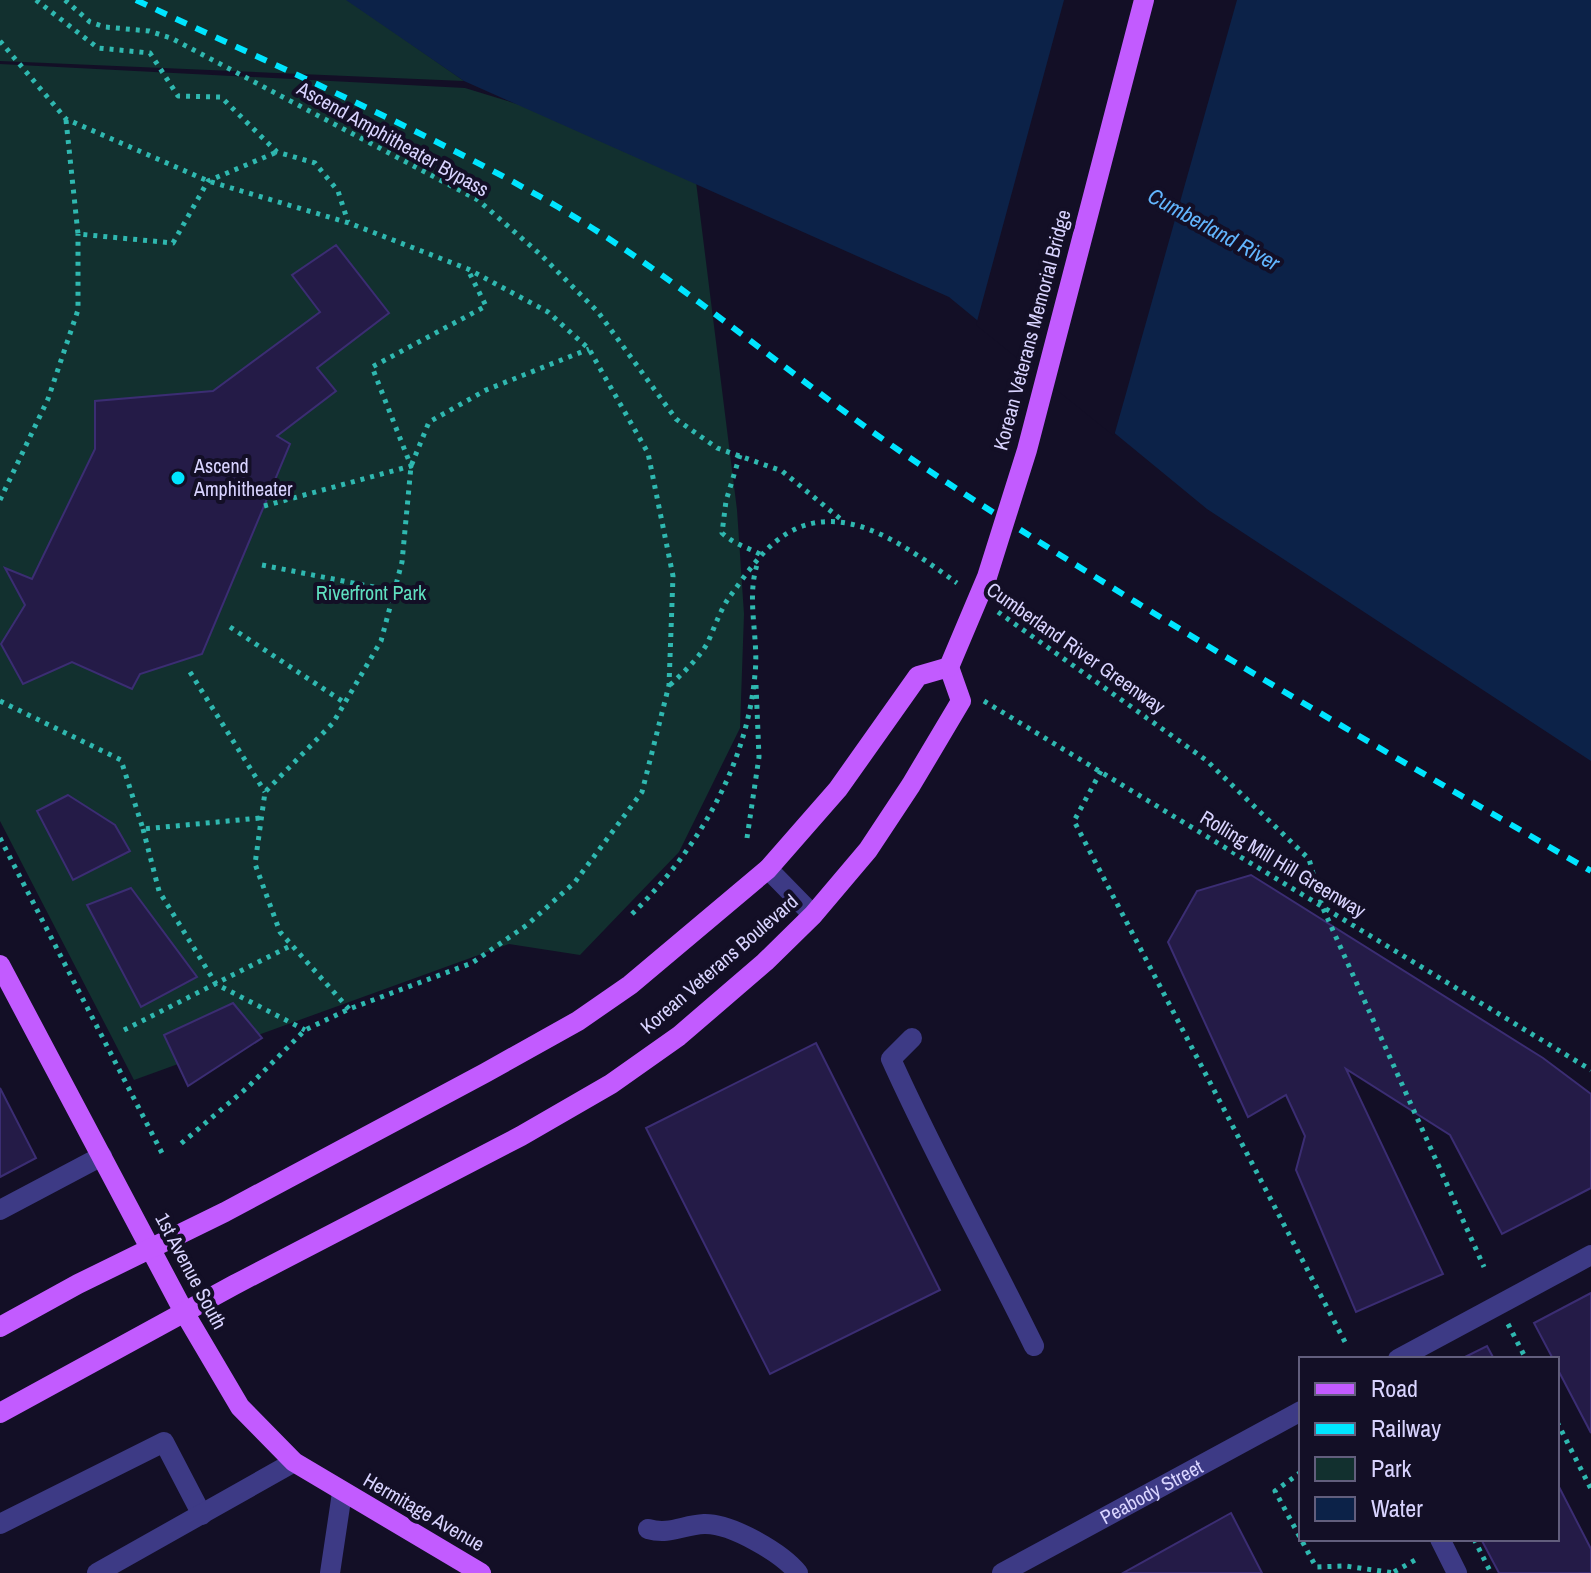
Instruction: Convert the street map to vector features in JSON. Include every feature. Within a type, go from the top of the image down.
[{"type":"main road","name":"Korean Veterans Memorial Bridge","points":[[949,667],[987,577],[1027,450],[1144,0]]},
{"type":"main road","points":[[949,667],[957,688]]},
{"type":"main road","name":"Korean Veterans Boulevard","points":[[0,1327],[78,1284],[153,1249],[578,1021],[630,985],[768,869],[838,789],[918,676],[949,667]]},
{"type":"main road","name":"Korean Veterans Boulevard","points":[[0,1413],[184,1312],[521,1136],[611,1084],[679,1036],[765,962],[813,915],[868,850],[961,701],[957,688]]},
{"type":"main road","name":"1st Avenue South","points":[[0,965],[184,1312],[240,1407],[294,1462],[342,1493]]},
{"type":"main road","name":"Hermitage Avenue","points":[[342,1493],[481,1573]]},
{"type":"street","points":[[768,869],[813,915]]},
{"type":"street","points":[[912,1038],[891,1059],[923,1131],[1034,1346]]},
{"type":"street","points":[[0,1210],[102,1156]]},
{"type":"street","points":[[1402,1357],[1591,1255]]},
{"type":"street","name":"Peabody Street","points":[[1002,1573],[1299,1412]]},
{"type":"street","points":[[0,1524],[164,1442],[202,1515]]},
{"type":"street","points":[[97,1573],[294,1462]]},
{"type":"street","points":[[330,1573],[342,1493]]},
{"type":"street","points":[[648,1529],[667,1532],[695,1525],[716,1525],[779,1555],[798,1573]]},
{"type":"street","points":[[1441,1541],[1457,1573]]},
{"type":"path","points":[[36,0],[98,48],[150,53],[178,96],[221,97],[277,152],[315,163],[338,191],[349,223]]},
{"type":"path","name":"Ascend Amphitheater Bypass","points":[[65,0],[90,22],[105,27],[149,31],[171,38],[478,200],[541,255],[598,312],[676,419],[717,448],[782,471],[845,523]]},
{"type":"path","points":[[0,41],[66,119],[208,181],[349,223],[468,269],[548,312],[589,349],[648,453],[673,576],[669,685],[642,792],[575,882],[527,925],[472,963],[349,1009],[305,1030],[248,1087],[177,1147]]},
{"type":"path","points":[[0,500],[48,399],[78,310],[78,234],[66,119]]},
{"type":"path","points":[[78,234],[173,243],[208,181],[277,152]]},
{"type":"path","points":[[411,466],[372,367],[486,306],[468,269]]},
{"type":"path","points":[[349,1009],[280,932],[255,864],[265,792],[333,723],[381,641],[402,562],[411,466],[429,422],[486,390],[589,349]]},
{"type":"path","points":[[740,455],[726,501],[722,533],[735,545],[760,558],[752,589],[757,644],[755,676],[759,757],[747,838]]},
{"type":"path","points":[[264,506],[411,466]]},
{"type":"path","name":"Cumberland River Greenway","points":[[669,685],[693,664],[726,602],[760,558],[779,539],[796,530],[812,525],[845,523],[878,531],[966,589]]},
{"type":"path","points":[[262,565],[394,591]]},
{"type":"path","name":"Cumberland River Greenway","points":[[991,607],[1206,760],[1309,859],[1322,906],[1484,1267]]},
{"type":"path","points":[[230,627],[345,703]]},
{"type":"path","points":[[190,672],[265,792]]},
{"type":"path","points":[[632,914],[669,876],[695,840],[718,799],[740,747],[755,676]]},
{"type":"path","name":"Rolling Mill Hill Greenway","points":[[957,688],[1000,710],[1591,1070]]},
{"type":"path","points":[[0,701],[121,760],[159,891],[216,984],[305,1030]]},
{"type":"path","points":[[1101,771],[1074,821],[1345,1342]]},
{"type":"path","points":[[143,829],[260,818]]},
{"type":"path","points":[[0,838],[163,1155]]},
{"type":"path","points":[[124,1030],[292,945]]},
{"type":"path","points":[[1508,1323],[1525,1357]]},
{"type":"path","points":[[1559,1426],[1591,1489]]},
{"type":"path","points":[[1299,1473],[1275,1491],[1299,1535]]},
{"type":"path","points":[[1302,1541],[1316,1567],[1345,1566],[1394,1572],[1415,1560]]},
{"type":"path","points":[[1475,1541],[1491,1573]]},
{"type":"green space","points":[[0,0],[348,0],[464,81],[0,61]]},
{"type":"green space","name":"Riverfront Park","points":[[0,64],[465,88],[693,158],[737,510],[744,614],[740,728],[679,852],[580,955],[509,944],[134,1080],[0,821]]},
{"type":"water","name":"Cumberland River","points":[[346,0],[1591,0],[1591,761],[1207,509],[949,297],[464,81]]},
{"type":"pier","points":[[1064,0],[1237,0],[1114,436],[976,325]]},
{"type":"building","name":"Ascend Amphitheater","points":[[336,245],[389,313],[317,368],[336,391],[277,436],[290,444],[202,654],[140,674],[132,689],[72,662],[23,684],[1,644],[25,605],[5,568],[32,579],[95,449],[95,401],[213,391],[320,312],[292,275]]},
{"type":"building","points":[[68,795],[115,825],[130,851],[73,880],[37,811]]},
{"type":"building","points":[[1251,875],[1543,1058],[1591,1094],[1591,1188],[1502,1234],[1450,1135],[1346,1069],[1443,1274],[1356,1312],[1296,1170],[1305,1136],[1286,1095],[1248,1117],[1168,942],[1197,891]]},
{"type":"building","points":[[131,888],[197,977],[141,1007],[87,905]]},
{"type":"building","points":[[233,1003],[262,1038],[188,1086],[164,1035]]},
{"type":"building","points":[[816,1043],[940,1290],[770,1374],[646,1128]]},
{"type":"building","points":[[0,1088],[36,1158],[0,1177]]},
{"type":"building","points":[[1591,1293],[1591,1433],[1559,1372],[1559,1357],[1552,1357],[1534,1323]]},
{"type":"building","points":[[1487,1346],[1493,1357],[1465,1357]]},
{"type":"building","points":[[1559,1487],[1591,1549],[1591,1573],[1499,1573],[1482,1541],[1559,1541]]},
{"type":"building","points":[[1231,1513],[1262,1573],[1123,1573]]},
{"type":"railway","points":[[136,0],[402,125],[558,207],[651,267],[873,432],[1001,518],[1252,673],[1591,871]]},
{"type":"place","name":"Ascend Amphitheater","points":[[178,478]]}]
